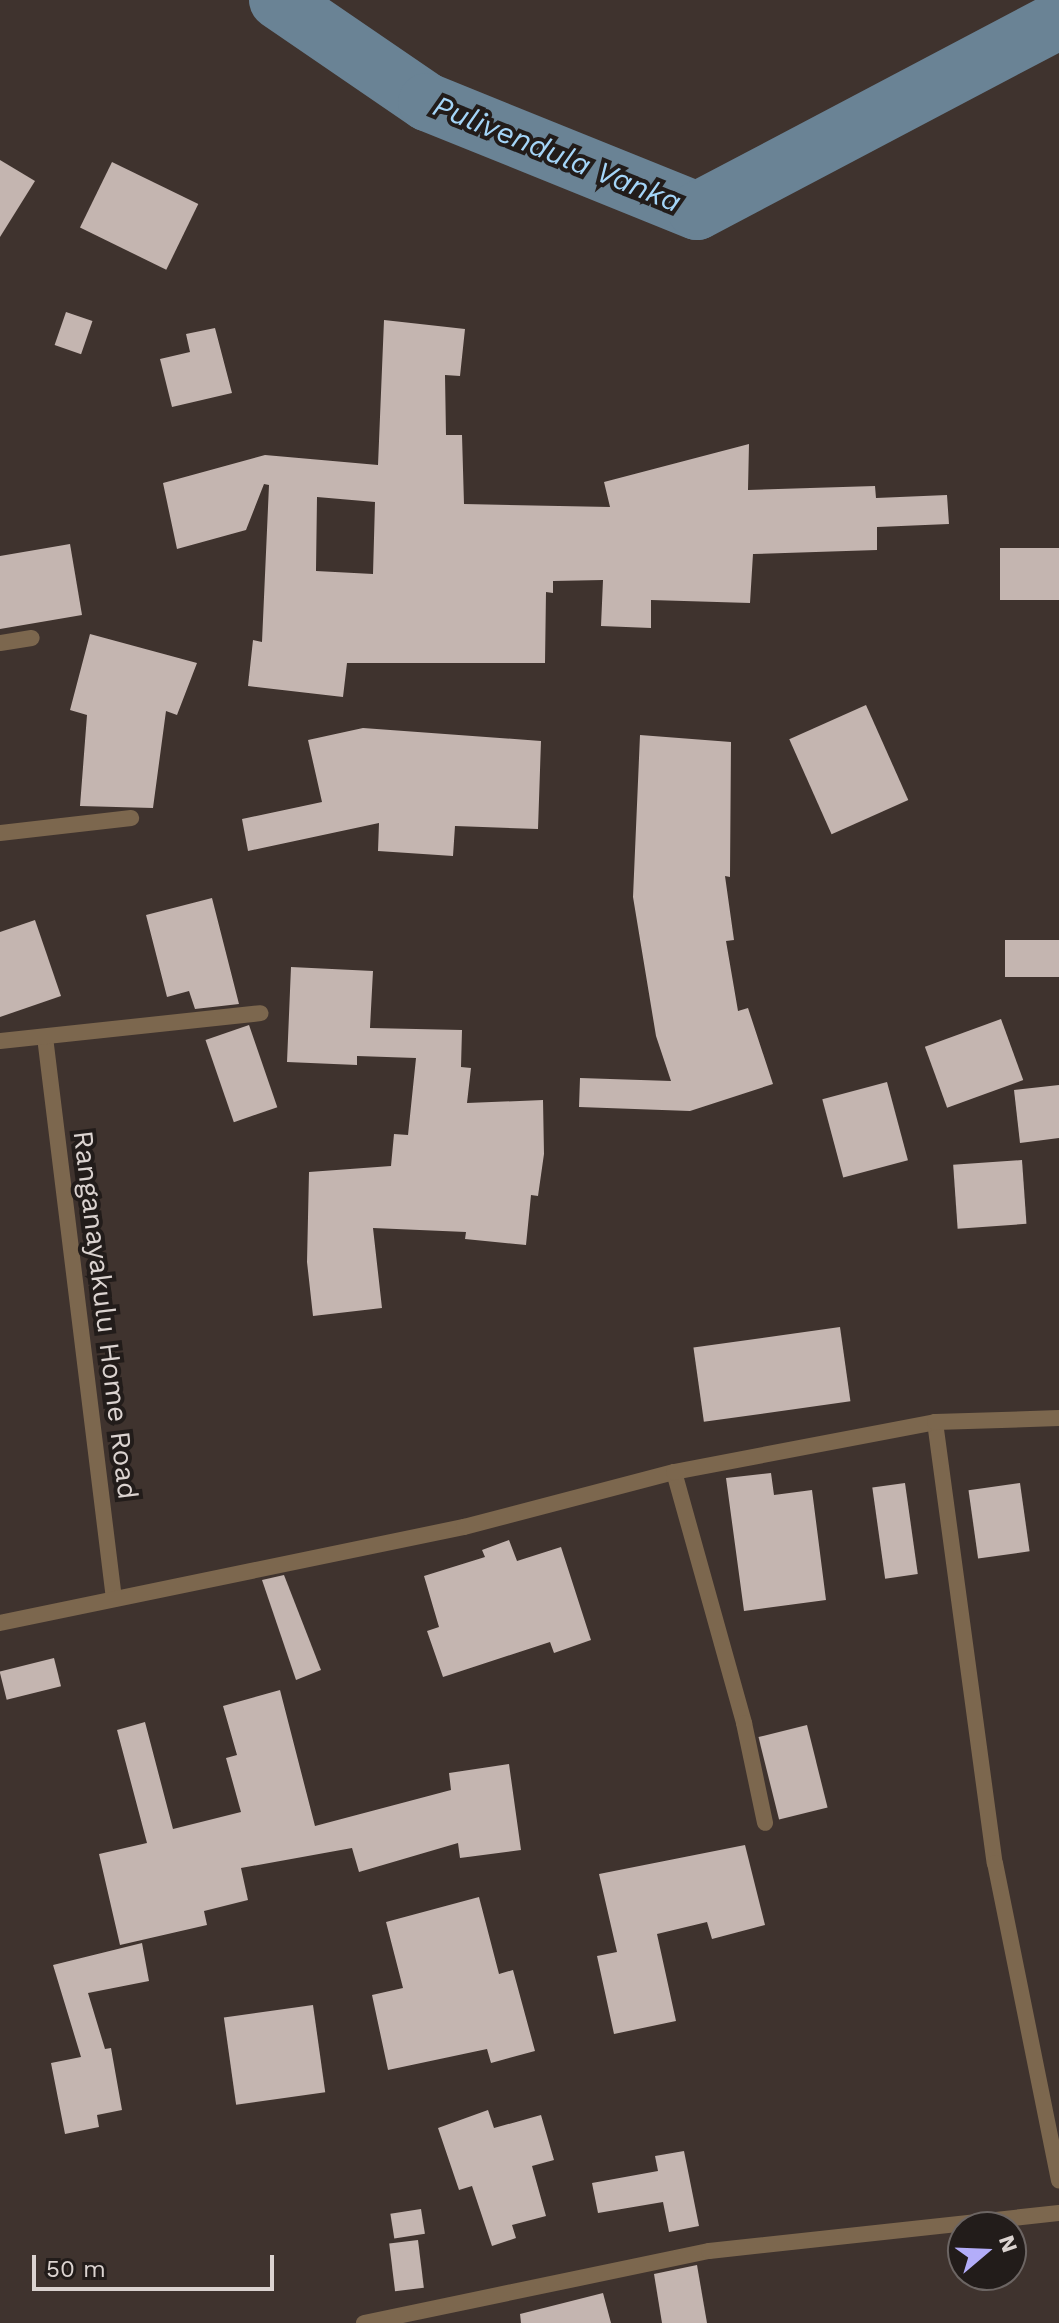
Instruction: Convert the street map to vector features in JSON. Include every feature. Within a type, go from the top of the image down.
[{"type":"street","points":[[0,643],[32,638]]},
{"type":"street","points":[[0,833],[131,818]]},
{"type":"street","points":[[0,1041],[260,1013]]},
{"type":"street","name":"Ranganayakulu Home Road","points":[[45,1037],[114,1599]]},
{"type":"street","points":[[0,1623],[464,1527],[674,1472],[935,1422],[1059,1418]]},
{"type":"street","points":[[935,1422],[995,1863],[1059,2181]]},
{"type":"street","points":[[674,1472],[744,1723],[765,1823]]},
{"type":"street","points":[[364,2323],[709,2251],[1059,2213]]},
{"type":"building","points":[[0,160],[35,181],[0,237]]},
{"type":"building","points":[[112,162],[198,204],[166,270],[80,228]]},
{"type":"building","points":[[66,312],[92,321],[81,354],[55,345]]},
{"type":"building","points":[[384,320],[465,329],[460,376],[445,375],[446,435],[462,435],[464,504],[610,507],[604,482],[749,444],[748,490],[875,486],[876,498],[947,495],[949,524],[877,527],[877,550],[753,554],[750,603],[651,600],[651,628],[601,626],[603,580],[553,581],[553,593],[546,592],[545,663],[347,663],[343,697],[248,686],[253,640],[262,642],[269,485],[264,484],[246,530],[177,549],[163,483],[265,455],[378,465]],"holes":[[[317,497],[375,502],[373,574],[316,571]]]},
{"type":"building","points":[[215,328],[232,393],[172,407],[160,359],[190,352],[186,334]]},
{"type":"building","points":[[70,544],[82,615],[0,629],[0,556]]},
{"type":"building","points":[[1000,548],[1059,548],[1059,600],[1000,600]]},
{"type":"building","points":[[90,634],[197,663],[177,715],[166,711],[153,808],[80,806],[87,715],[70,710]]},
{"type":"building","points":[[866,705],[908,800],[832,834],[789,739]]},
{"type":"building","points":[[363,728],[541,741],[538,829],[455,826],[453,856],[378,851],[379,823],[248,851],[242,819],[322,802],[308,740]]},
{"type":"building","points":[[640,735],[731,742],[730,877],[725,876],[734,940],[726,941],[738,1011],[748,1008],[773,1084],[690,1111],[579,1107],[580,1078],[671,1081],[656,1036],[633,897]]},
{"type":"building","points":[[212,898],[239,1004],[195,1009],[189,991],[167,997],[146,915]]},
{"type":"building","points":[[35,920],[61,996],[0,1017],[0,932]]},
{"type":"building","points":[[1005,940],[1059,940],[1059,977],[1005,977]]},
{"type":"building","points":[[291,967],[373,971],[370,1028],[462,1030],[461,1067],[471,1068],[467,1103],[543,1100],[544,1154],[538,1196],[531,1195],[526,1245],[465,1239],[466,1232],[373,1228],[382,1308],[313,1316],[307,1262],[309,1172],[391,1166],[394,1134],[408,1135],[416,1058],[357,1056],[357,1065],[287,1062]]},
{"type":"building","points":[[1001,1019],[1023,1080],[947,1108],[925,1047]]},
{"type":"building","points":[[249,1025],[277,1107],[234,1122],[206,1040]]},
{"type":"building","points":[[887,1082],[908,1160],[843,1178],[822,1099]]},
{"type":"building","points":[[1059,1085],[1059,1138],[1020,1143],[1014,1090]]},
{"type":"building","points":[[1022,1160],[1026,1224],[958,1229],[953,1165]]},
{"type":"building","points":[[840,1327],[850,1401],[704,1422],[693,1348]]},
{"type":"building","points":[[771,1473],[774,1495],[812,1490],[826,1600],[744,1611],[726,1478]]},
{"type":"building","points":[[905,1483],[918,1574],[885,1579],[872,1488]]},
{"type":"building","points":[[1020,1483],[1030,1551],[978,1559],[969,1490]]},
{"type":"building","points":[[509,1540],[517,1561],[561,1547],[591,1640],[554,1653],[550,1642],[443,1677],[427,1631],[439,1627],[424,1576],[485,1557],[482,1550]]},
{"type":"building","points":[[284,1575],[321,1670],[296,1680],[262,1580]]},
{"type":"building","points":[[54,1658],[61,1686],[7,1700],[0,1671]]},
{"type":"building","points":[[280,1690],[315,1826],[451,1790],[449,1773],[509,1764],[521,1850],[460,1858],[458,1843],[359,1872],[352,1848],[241,1868],[248,1900],[204,1911],[207,1925],[120,1945],[99,1854],[147,1843],[117,1730],[145,1722],[173,1829],[241,1812],[226,1758],[237,1755],[223,1706]]},
{"type":"building","points":[[807,1725],[828,1807],[779,1820],[758,1737]]},
{"type":"building","points":[[745,1845],[765,1925],[712,1939],[707,1922],[657,1934],[676,2021],[614,2034],[597,1956],[617,1952],[599,1874]]},
{"type":"building","points":[[479,1897],[499,1974],[513,1970],[535,2051],[491,2063],[487,2049],[388,2070],[372,1995],[403,1988],[386,1922]]},
{"type":"building","points":[[142,1943],[149,1981],[88,1993],[105,2049],[111,2048],[122,2110],[97,2115],[99,2127],[65,2134],[51,2063],[81,2057],[53,1965]]},
{"type":"building","points":[[313,2005],[325,2092],[236,2105],[224,2018]]},
{"type":"building","points":[[488,2110],[494,2128],[541,2115],[554,2160],[532,2166],[546,2216],[512,2225],[516,2238],[492,2246],[472,2186],[459,2190],[438,2128]]},
{"type":"building","points":[[684,2151],[699,2226],[669,2232],[663,2202],[598,2213],[592,2183],[658,2171],[655,2156]]},
{"type":"building","points":[[421,2209],[425,2234],[394,2239],[390,2214]]},
{"type":"building","points":[[418,2240],[424,2288],[395,2291],[389,2244]]},
{"type":"building","points":[[697,2265],[707,2323],[662,2323],[654,2274]]},
{"type":"building","points":[[603,2293],[611,2323],[521,2323],[520,2314]]},
{"type":"waterway","name":"Pulivendula Vanka","points":[[278,0],[427,102],[697,211],[1059,20]]}]
